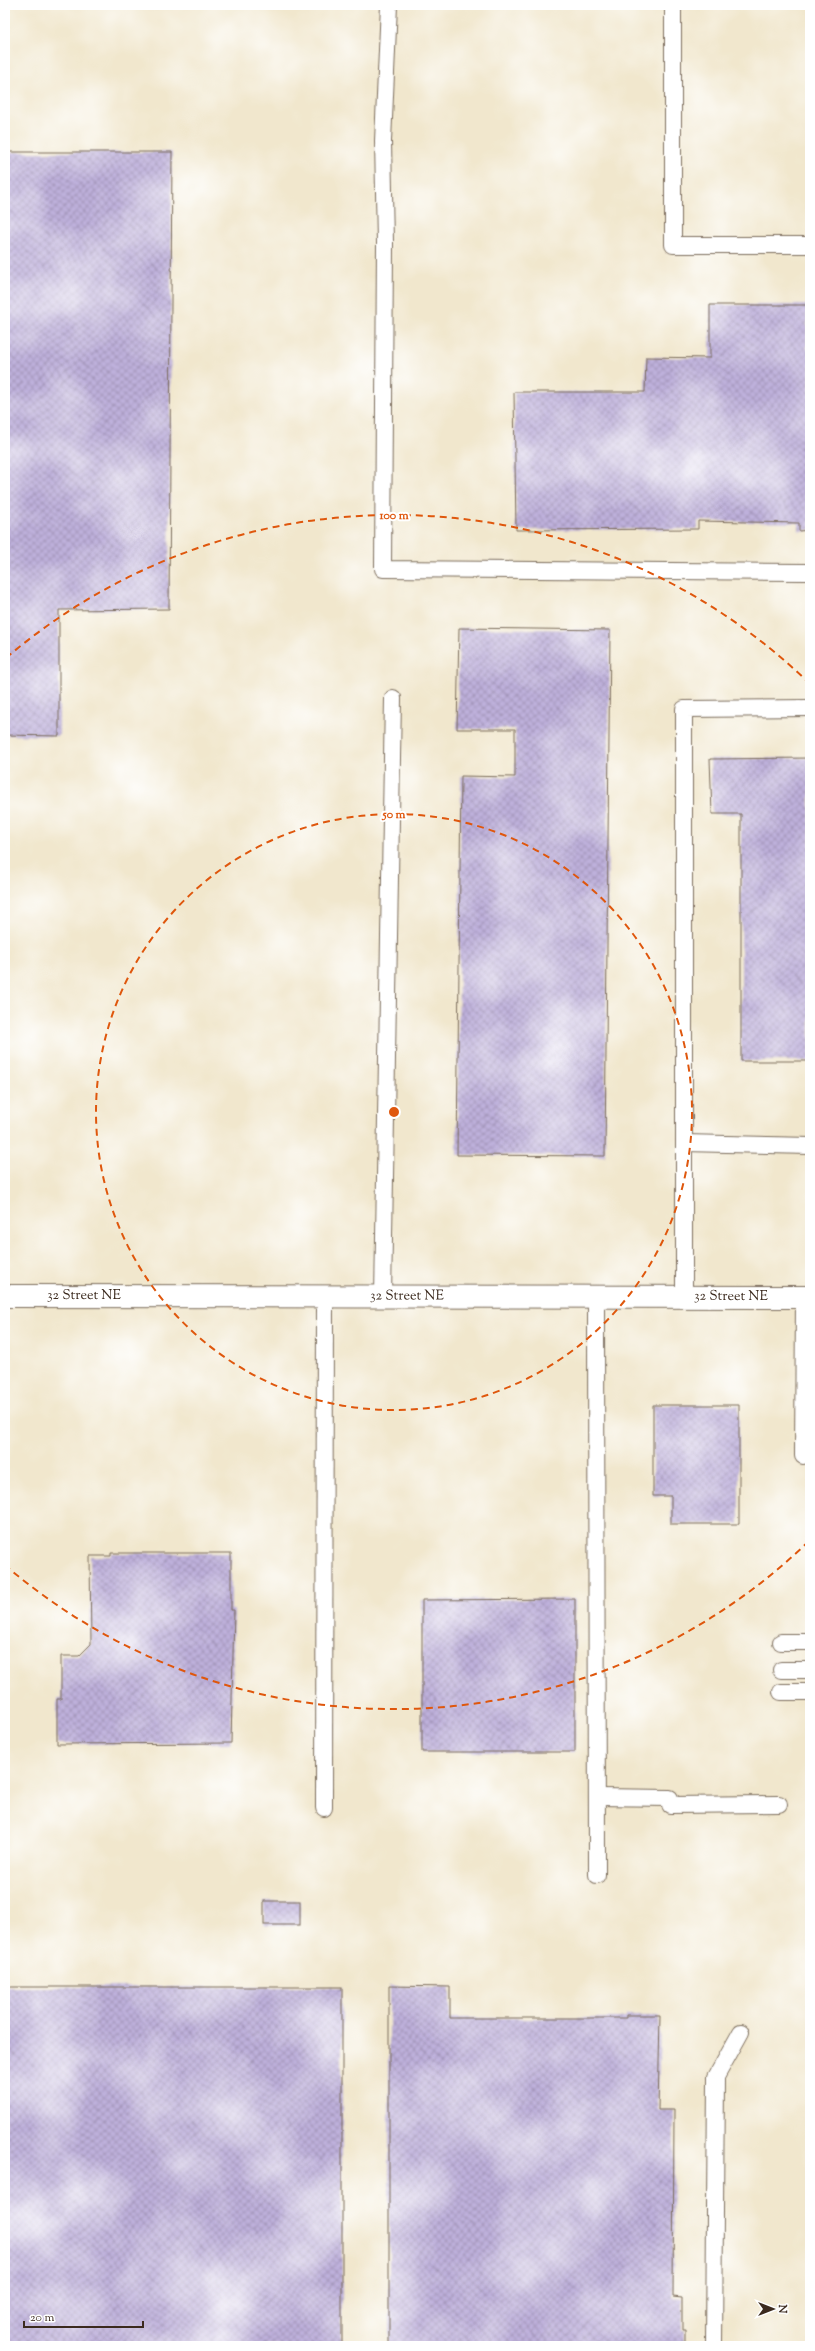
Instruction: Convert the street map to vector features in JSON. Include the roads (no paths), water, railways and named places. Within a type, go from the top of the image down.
[{"type":"street","name":"32 Street NE","points":[[5,1296],[807,1297]]},
{"type":"lane","points":[[389,5],[383,142],[385,243],[384,569],[810,572]]},
{"type":"lane","points":[[673,5],[673,245],[810,245]]},
{"type":"lane","points":[[384,1297],[393,698]]},
{"type":"lane","points":[[684,1297],[684,709],[810,708]]},
{"type":"lane","points":[[684,1143],[810,1146]]},
{"type":"lane","points":[[324,1808],[325,1296]]},
{"type":"lane","points":[[596,1297],[597,1876]]},
{"type":"lane","points":[[802,1456],[807,1297]]},
{"type":"lane","points":[[781,1642],[810,1642]]},
{"type":"lane","points":[[781,1670],[810,1670]]},
{"type":"lane","points":[[781,1692],[810,1692]]},
{"type":"lane","points":[[597,1797],[779,1804]]},
{"type":"lane","points":[[714,2346],[716,2077],[741,2032]]}]
